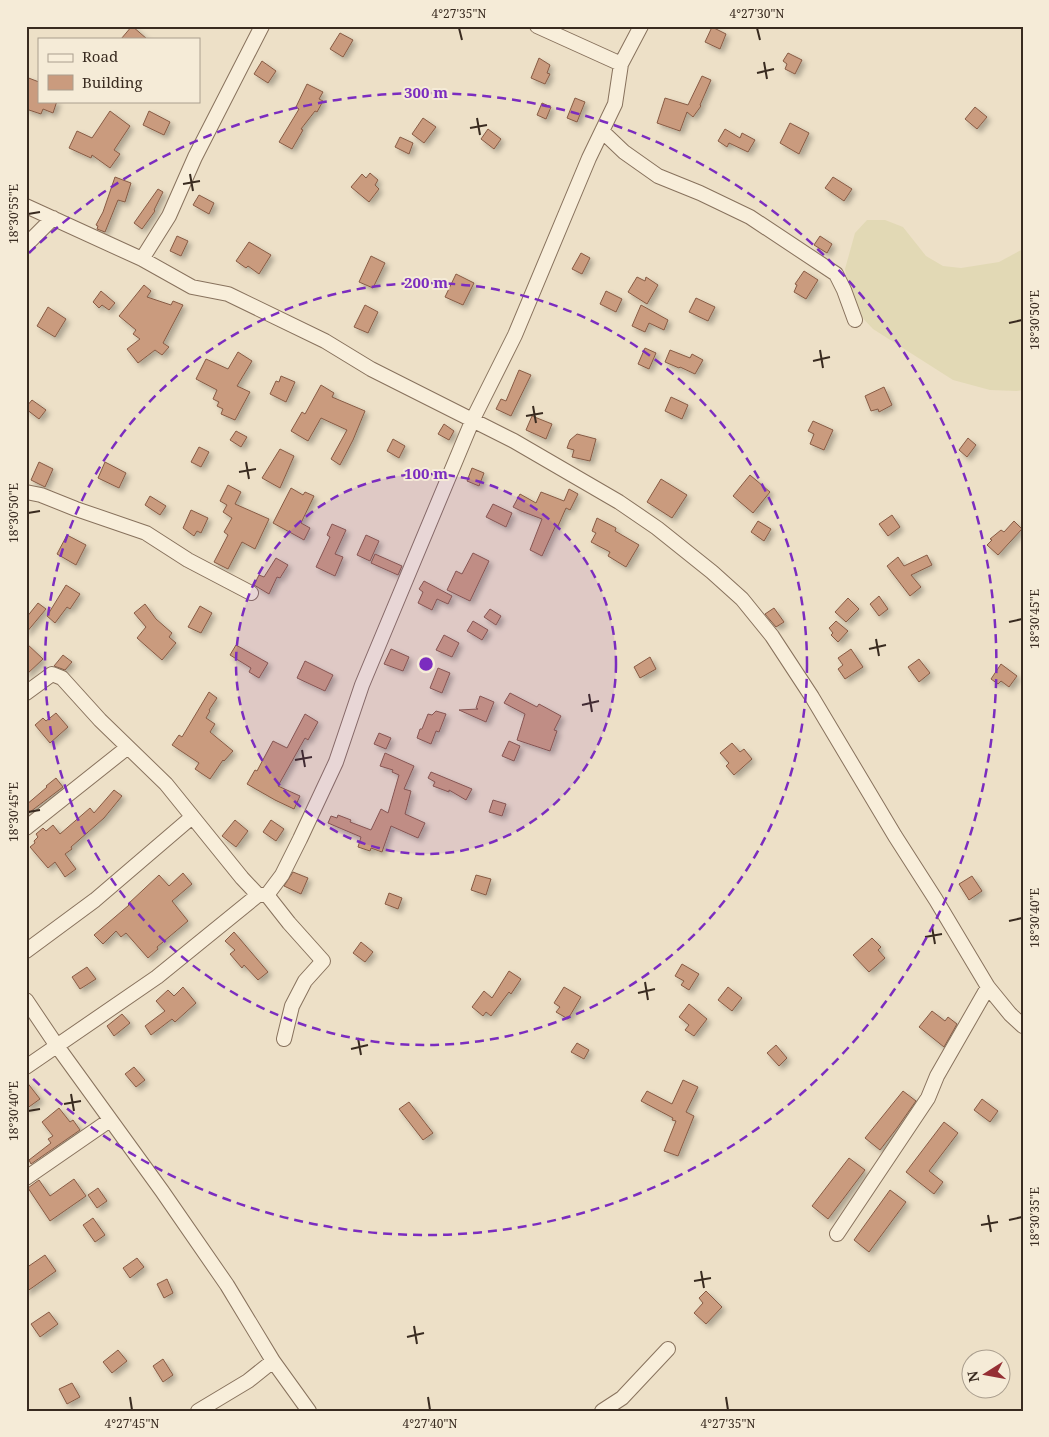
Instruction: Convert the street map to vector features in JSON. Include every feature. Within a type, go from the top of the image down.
[{"type":"street","points":[[142,260],[169,216],[195,157],[262,26]]},
{"type":"street","points":[[537,26],[621,64]]},
{"type":"street","points":[[26,1067],[158,978],[262,895],[282,875],[336,762],[371,663],[473,419],[515,335],[588,158],[615,104],[621,64],[641,26]]},
{"type":"street","points":[[602,132],[624,152],[658,176],[700,193],[750,217],[836,274],[855,320]]},
{"type":"street","points":[[26,206],[142,260],[192,287],[228,294],[316,336],[371,369],[473,419],[619,502],[657,528],[712,572],[742,599],[772,636],[812,697],[988,987],[1010,1014],[1023,1026]]},
{"type":"street","points":[[26,245],[53,218]]},
{"type":"street","points":[[26,492],[42,495],[76,510],[146,533],[188,560],[251,593]]},
{"type":"street","points":[[26,693],[52,674],[62,678],[100,720],[166,784],[242,878],[262,895],[323,961],[305,981],[292,1006],[284,1039]]},
{"type":"street","points":[[26,828],[128,747]]},
{"type":"street","points":[[26,951],[96,900],[192,818]]},
{"type":"street","points":[[837,1234],[928,1098],[937,1076],[988,987]]},
{"type":"street","points":[[26,1000],[227,1285],[273,1361],[309,1411]]},
{"type":"street","points":[[26,1178],[110,1120]]},
{"type":"street","points":[[602,1411],[622,1398],[668,1349]]},
{"type":"street","points":[[205,1409],[248,1381],[273,1361]]},
{"type":"shaded area","points":[[867,220],[885,220],[903,227],[926,256],[943,266],[961,268],[999,262],[1023,249],[1023,390],[990,390],[953,380],[873,329],[853,308],[845,269],[855,233]]},
{"type":"building","points":[[132,26],[146,38],[122,38]]},
{"type":"building","points":[[712,27],[726,34],[720,49],[705,42]]},
{"type":"building","points":[[340,33],[353,40],[343,57],[330,49]]},
{"type":"building","points":[[788,53],[802,60],[795,74],[785,69],[787,64],[783,61]]},
{"type":"building","points":[[539,58],[550,65],[547,73],[550,74],[545,84],[531,78]]},
{"type":"building","points":[[262,61],[276,71],[268,83],[254,74]]},
{"type":"building","points":[[702,76],[711,80],[701,106],[693,117],[687,112],[680,131],[657,123],[665,98],[688,105]]},
{"type":"building","points":[[26,77],[38,82],[38,102],[57,102],[53,113],[43,109],[41,114],[26,109]]},
{"type":"building","points":[[307,84],[323,92],[319,99],[323,101],[317,112],[315,111],[301,129],[303,130],[292,149],[279,142],[299,109],[296,107]]},
{"type":"building","points":[[575,98],[585,102],[577,122],[567,118]]},
{"type":"building","points":[[542,103],[551,107],[546,119],[537,115]]},
{"type":"building","points":[[975,107],[987,117],[977,129],[965,119]]},
{"type":"building","points":[[110,111],[130,126],[114,150],[120,154],[110,168],[92,155],[91,158],[69,148],[77,131],[92,138]]},
{"type":"building","points":[[149,111],[170,122],[164,135],[143,125]]},
{"type":"building","points":[[423,118],[436,127],[424,143],[412,134]]},
{"type":"building","points":[[790,123],[809,133],[799,154],[780,143]]},
{"type":"building","points":[[488,129],[501,139],[494,149],[481,139]]},
{"type":"building","points":[[725,129],[740,138],[742,133],[755,140],[748,152],[729,143],[727,147],[718,141]]},
{"type":"building","points":[[400,137],[413,143],[409,154],[395,147]]},
{"type":"building","points":[[370,173],[378,180],[375,185],[379,189],[369,202],[351,187],[362,174],[366,178]]},
{"type":"building","points":[[115,177],[131,183],[125,202],[118,200],[105,232],[97,229],[98,226],[96,225],[103,212]]},
{"type":"building","points":[[833,177],[852,189],[844,201],[825,188]]},
{"type":"building","points":[[158,189],[163,192],[155,211],[142,229],[134,223]]},
{"type":"building","points":[[199,195],[214,203],[209,214],[193,205]]},
{"type":"building","points":[[177,236],[188,241],[181,256],[170,251]]},
{"type":"building","points":[[820,236],[832,244],[827,253],[814,245]]},
{"type":"building","points":[[249,242],[271,255],[259,274],[248,266],[246,268],[236,261]]},
{"type":"building","points":[[581,253],[590,258],[582,274],[572,269]]},
{"type":"building","points":[[371,256],[385,263],[373,288],[359,282]]},
{"type":"building","points":[[804,271],[818,280],[806,299],[794,292],[797,285],[795,284]]},
{"type":"building","points":[[456,274],[474,283],[463,305],[445,297]]},
{"type":"building","points":[[637,277],[645,281],[646,277],[658,285],[647,304],[628,292]]},
{"type":"building","points":[[144,285],[151,291],[147,297],[171,305],[173,301],[183,305],[163,343],[169,347],[162,355],[155,350],[138,363],[127,349],[140,339],[133,334],[136,330],[119,316]]},
{"type":"building","points":[[101,291],[115,303],[109,310],[102,305],[99,308],[93,302]]},
{"type":"building","points":[[606,291],[622,299],[616,312],[600,304]]},
{"type":"building","points":[[696,298],[715,307],[708,321],[689,312]]},
{"type":"building","points":[[365,305],[378,312],[368,333],[354,327]]},
{"type":"building","points":[[641,305],[668,320],[664,330],[649,323],[645,332],[632,326]]},
{"type":"building","points":[[48,307],[66,319],[55,337],[37,326]]},
{"type":"building","points":[[645,348],[656,353],[649,369],[638,364]]},
{"type":"building","points":[[670,350],[690,358],[692,354],[703,360],[695,374],[665,362]]},
{"type":"building","points":[[238,352],[252,361],[237,386],[250,392],[235,420],[221,414],[223,409],[217,406],[219,402],[213,399],[217,390],[196,379],[206,359],[228,369]]},
{"type":"building","points":[[519,370],[531,375],[511,416],[496,409],[501,399],[506,401]]},
{"type":"building","points":[[281,376],[295,382],[286,402],[270,394],[276,381],[279,382]]},
{"type":"building","points":[[321,385],[334,393],[332,397],[365,411],[340,465],[331,459],[347,430],[321,418],[308,441],[291,431],[302,412],[305,414]]},
{"type":"building","points":[[884,387],[892,405],[879,412],[878,409],[871,411],[865,396]]},
{"type":"building","points":[[671,397],[688,405],[682,419],[665,411]]},
{"type":"building","points":[[32,400],[46,410],[39,419],[26,409]]},
{"type":"building","points":[[532,416],[552,424],[546,439],[526,430]]},
{"type":"building","points":[[813,421],[833,430],[824,450],[810,444],[814,434],[808,431]]},
{"type":"building","points":[[444,424],[454,431],[449,440],[438,434]]},
{"type":"building","points":[[236,431],[247,437],[241,447],[230,440]]},
{"type":"building","points":[[577,434],[596,439],[590,461],[572,457],[574,450],[567,448],[570,440]]},
{"type":"building","points":[[968,438],[976,445],[967,457],[959,450]]},
{"type":"building","points":[[393,439],[405,446],[399,458],[387,451]]},
{"type":"building","points":[[199,447],[209,452],[201,467],[191,462]]},
{"type":"building","points":[[280,449],[294,456],[280,488],[262,478]]},
{"type":"building","points":[[39,462],[53,469],[45,487],[31,480]]},
{"type":"building","points":[[105,462],[126,473],[119,488],[98,478]]},
{"type":"building","points":[[472,468],[484,473],[479,486],[467,481]]},
{"type":"building","points":[[750,475],[770,492],[753,513],[733,496]]},
{"type":"building","points":[[661,479],[687,495],[672,518],[647,502]]},
{"type":"building","points":[[228,485],[241,492],[235,504],[269,519],[255,549],[242,542],[228,569],[214,562],[228,535],[224,532],[232,518],[223,512],[227,505],[220,501]]},
{"type":"building","points":[[291,488],[303,495],[305,492],[314,496],[301,523],[310,528],[304,540],[273,523]]},
{"type":"building","points":[[569,489],[578,494],[570,510],[566,508],[558,526],[556,525],[542,556],[530,550],[542,519],[513,507],[520,494],[536,503],[541,492],[564,501]]},
{"type":"building","points":[[150,496],[166,506],[160,515],[145,505]]},
{"type":"building","points":[[493,504],[512,513],[506,527],[486,517]]},
{"type":"building","points":[[191,510],[208,518],[201,533],[197,531],[194,536],[183,528]]},
{"type":"building","points":[[892,515],[900,527],[888,536],[879,524]]},
{"type":"building","points":[[597,518],[616,528],[615,531],[639,545],[626,567],[608,556],[610,552],[591,542],[596,533],[592,531]]},
{"type":"building","points":[[758,521],[771,529],[764,541],[751,532]]},
{"type":"building","points":[[1014,521],[1022,529],[998,555],[987,545],[992,540],[990,539],[1001,530],[1004,532]]},
{"type":"building","points":[[332,524],[346,530],[335,554],[343,557],[335,576],[316,567],[330,537],[327,535]]},
{"type":"building","points":[[67,535],[86,545],[76,565],[57,554]]},
{"type":"building","points":[[366,535],[379,541],[370,561],[357,555]]},
{"type":"building","points":[[473,553],[489,561],[470,601],[447,590],[456,571],[462,574]]},
{"type":"building","points":[[375,554],[402,566],[398,575],[371,563]]},
{"type":"building","points":[[927,555],[932,565],[911,575],[921,587],[910,596],[887,566],[898,557],[904,566]]},
{"type":"building","points":[[276,558],[288,565],[280,578],[277,577],[269,594],[254,585],[259,575],[264,577]]},
{"type":"building","points":[[424,581],[452,596],[448,604],[437,599],[432,610],[418,603],[423,592],[419,589]]},
{"type":"building","points":[[66,585],[80,594],[70,609],[67,607],[55,623],[47,616]]},
{"type":"building","points":[[879,596],[888,609],[879,616],[870,604]]},
{"type":"building","points":[[848,598],[859,609],[846,622],[835,612]]},
{"type":"building","points":[[38,603],[46,609],[26,633],[26,618]]},
{"type":"building","points":[[145,604],[156,619],[172,633],[169,637],[176,643],[162,660],[137,638],[146,627],[134,613]]},
{"type":"building","points":[[200,606],[212,613],[201,633],[188,627]]},
{"type":"building","points":[[774,608],[784,622],[776,627],[765,614]]},
{"type":"building","points":[[490,609],[501,616],[496,625],[484,617]]},
{"type":"building","points":[[473,621],[488,630],[482,640],[467,631]]},
{"type":"building","points":[[836,621],[848,631],[838,642],[831,635],[833,633],[829,628]]},
{"type":"building","points":[[444,635],[459,643],[452,657],[436,650]]},
{"type":"building","points":[[26,643],[43,659],[26,675]]},
{"type":"building","points":[[236,645],[268,663],[259,678],[249,672],[251,668],[230,655]]},
{"type":"building","points":[[391,649],[409,657],[403,671],[384,664]]},
{"type":"building","points":[[851,649],[863,667],[845,679],[838,669],[843,665],[838,658]]},
{"type":"building","points":[[63,655],[72,662],[65,670],[54,666]]},
{"type":"building","points":[[650,657],[656,669],[640,678],[634,667]]},
{"type":"building","points":[[919,659],[930,673],[919,682],[908,667]]},
{"type":"building","points":[[305,661],[333,675],[325,691],[297,678]]},
{"type":"building","points":[[1001,664],[1017,676],[1009,687],[1001,681],[998,684],[991,679]]},
{"type":"building","points":[[438,668],[450,673],[442,693],[430,688]]},
{"type":"building","points":[[209,692],[217,698],[206,718],[215,724],[210,732],[233,751],[223,760],[210,779],[195,769],[199,763],[172,745],[179,735],[182,737]]},
{"type":"building","points":[[510,693],[537,707],[539,704],[561,716],[554,730],[557,731],[550,751],[517,740],[525,714],[504,703]]},
{"type":"building","points":[[480,696],[494,702],[486,722],[459,710],[478,709],[476,708]]},
{"type":"building","points":[[436,711],[446,714],[439,732],[436,731],[431,744],[417,738],[428,714],[432,715]]},
{"type":"building","points":[[56,713],[68,727],[50,743],[35,725],[43,718],[46,721]]},
{"type":"building","points":[[305,714],[318,722],[308,740],[305,738],[278,786],[300,796],[294,809],[247,784],[255,770],[257,771],[273,741],[287,748]]},
{"type":"building","points":[[379,733],[391,738],[386,749],[374,744]]},
{"type":"building","points":[[509,741],[520,746],[514,761],[502,756]]},
{"type":"building","points":[[732,743],[740,752],[744,749],[752,759],[734,775],[726,766],[729,763],[720,753]]},
{"type":"building","points":[[385,753],[414,766],[404,789],[411,791],[405,814],[425,823],[418,838],[391,826],[382,852],[371,848],[370,851],[358,847],[361,837],[328,823],[331,816],[337,818],[338,815],[371,830],[381,809],[388,813],[399,775],[392,772],[393,770],[380,766]]},
{"type":"building","points":[[431,772],[472,789],[466,800],[449,790],[449,792],[433,786],[435,782],[428,778]]},
{"type":"building","points":[[56,778],[63,787],[26,815],[26,805]]},
{"type":"building","points":[[114,790],[122,796],[104,818],[65,854],[76,869],[65,877],[55,862],[48,868],[30,847],[38,837],[36,834],[43,828],[46,831],[53,825],[60,834],[90,808],[94,813]]},
{"type":"building","points":[[493,800],[506,804],[502,816],[489,812]]},
{"type":"building","points":[[235,820],[248,831],[236,847],[222,836]]},
{"type":"building","points":[[271,820],[284,829],[276,841],[263,832]]},
{"type":"building","points":[[293,872],[308,878],[301,894],[284,886]]},
{"type":"building","points":[[183,873],[192,884],[172,901],[188,921],[157,947],[158,949],[148,958],[126,933],[121,937],[116,931],[103,944],[94,935],[129,905],[159,875],[169,886]]},
{"type":"building","points":[[476,875],[491,879],[486,895],[471,890]]},
{"type":"building","points":[[972,876],[982,891],[969,900],[959,884]]},
{"type":"building","points":[[389,893],[402,898],[398,909],[385,904]]},
{"type":"building","points":[[234,932],[268,972],[258,980],[244,965],[242,968],[230,954],[235,950],[225,941]]},
{"type":"building","points":[[872,938],[881,947],[878,950],[885,958],[869,972],[853,955]]},
{"type":"building","points":[[361,942],[373,952],[365,962],[353,953]]},
{"type":"building","points":[[682,964],[699,974],[689,990],[681,985],[684,981],[675,976]]},
{"type":"building","points":[[87,967],[96,979],[80,989],[72,977]]},
{"type":"building","points":[[509,971],[521,979],[511,994],[509,992],[491,1016],[486,1012],[483,1016],[472,1007],[484,991],[492,998]]},
{"type":"building","points":[[183,987],[196,1003],[175,1022],[172,1019],[151,1035],[145,1026],[165,1011],[156,1001],[168,990],[174,996]]},
{"type":"building","points":[[564,987],[581,997],[568,1019],[556,1012],[560,1007],[554,1003]]},
{"type":"building","points":[[728,987],[742,998],[732,1011],[718,1000]]},
{"type":"building","points":[[689,1004],[707,1019],[694,1036],[685,1030],[689,1025],[679,1017]]},
{"type":"building","points":[[932,1011],[945,1021],[948,1017],[957,1024],[944,1047],[919,1027]]},
{"type":"building","points":[[122,1014],[130,1023],[114,1036],[107,1026]]},
{"type":"building","points":[[577,1043],[589,1050],[584,1059],[571,1052]]},
{"type":"building","points":[[776,1045],[787,1058],[779,1066],[767,1053]]},
{"type":"building","points":[[134,1067],[145,1080],[136,1087],[125,1074]]},
{"type":"building","points":[[683,1080],[698,1087],[686,1112],[694,1116],[678,1156],[664,1151],[676,1121],[641,1101],[647,1091],[672,1104]]},
{"type":"building","points":[[26,1081],[40,1099],[26,1109]]},
{"type":"building","points":[[903,1091],[916,1101],[880,1150],[865,1138]]},
{"type":"building","points":[[982,1099],[998,1111],[990,1122],[974,1110]]},
{"type":"building","points":[[409,1102],[433,1133],[423,1140],[399,1109]]},
{"type":"building","points":[[59,1108],[70,1122],[73,1120],[80,1130],[31,1164],[29,1160],[51,1143],[48,1139],[53,1136],[42,1122]]},
{"type":"building","points":[[944,1122],[958,1133],[929,1171],[943,1182],[934,1194],[906,1172]]},
{"type":"building","points":[[849,1158],[865,1170],[828,1219],[812,1206]]},
{"type":"building","points":[[74,1179],[86,1196],[50,1221],[28,1188],[39,1180],[50,1196]]},
{"type":"building","points":[[98,1188],[107,1201],[97,1208],[88,1195]]},
{"type":"building","points":[[890,1190],[906,1202],[869,1252],[854,1240]]},
{"type":"building","points":[[93,1218],[105,1235],[95,1242],[83,1225]]},
{"type":"building","points":[[45,1255],[56,1271],[26,1292],[26,1268]]},
{"type":"building","points":[[137,1258],[144,1267],[130,1278],[123,1268]]},
{"type":"building","points":[[167,1279],[173,1293],[164,1298],[157,1284]]},
{"type":"building","points":[[706,1291],[722,1307],[706,1324],[694,1313],[703,1303],[699,1298]]},
{"type":"building","points":[[49,1312],[58,1324],[40,1337],[31,1324]]},
{"type":"building","points":[[118,1350],[127,1361],[112,1373],[103,1362]]},
{"type":"building","points":[[163,1359],[173,1375],[163,1382],[153,1366]]},
{"type":"building","points":[[72,1383],[80,1397],[67,1404],[59,1389]]}]
